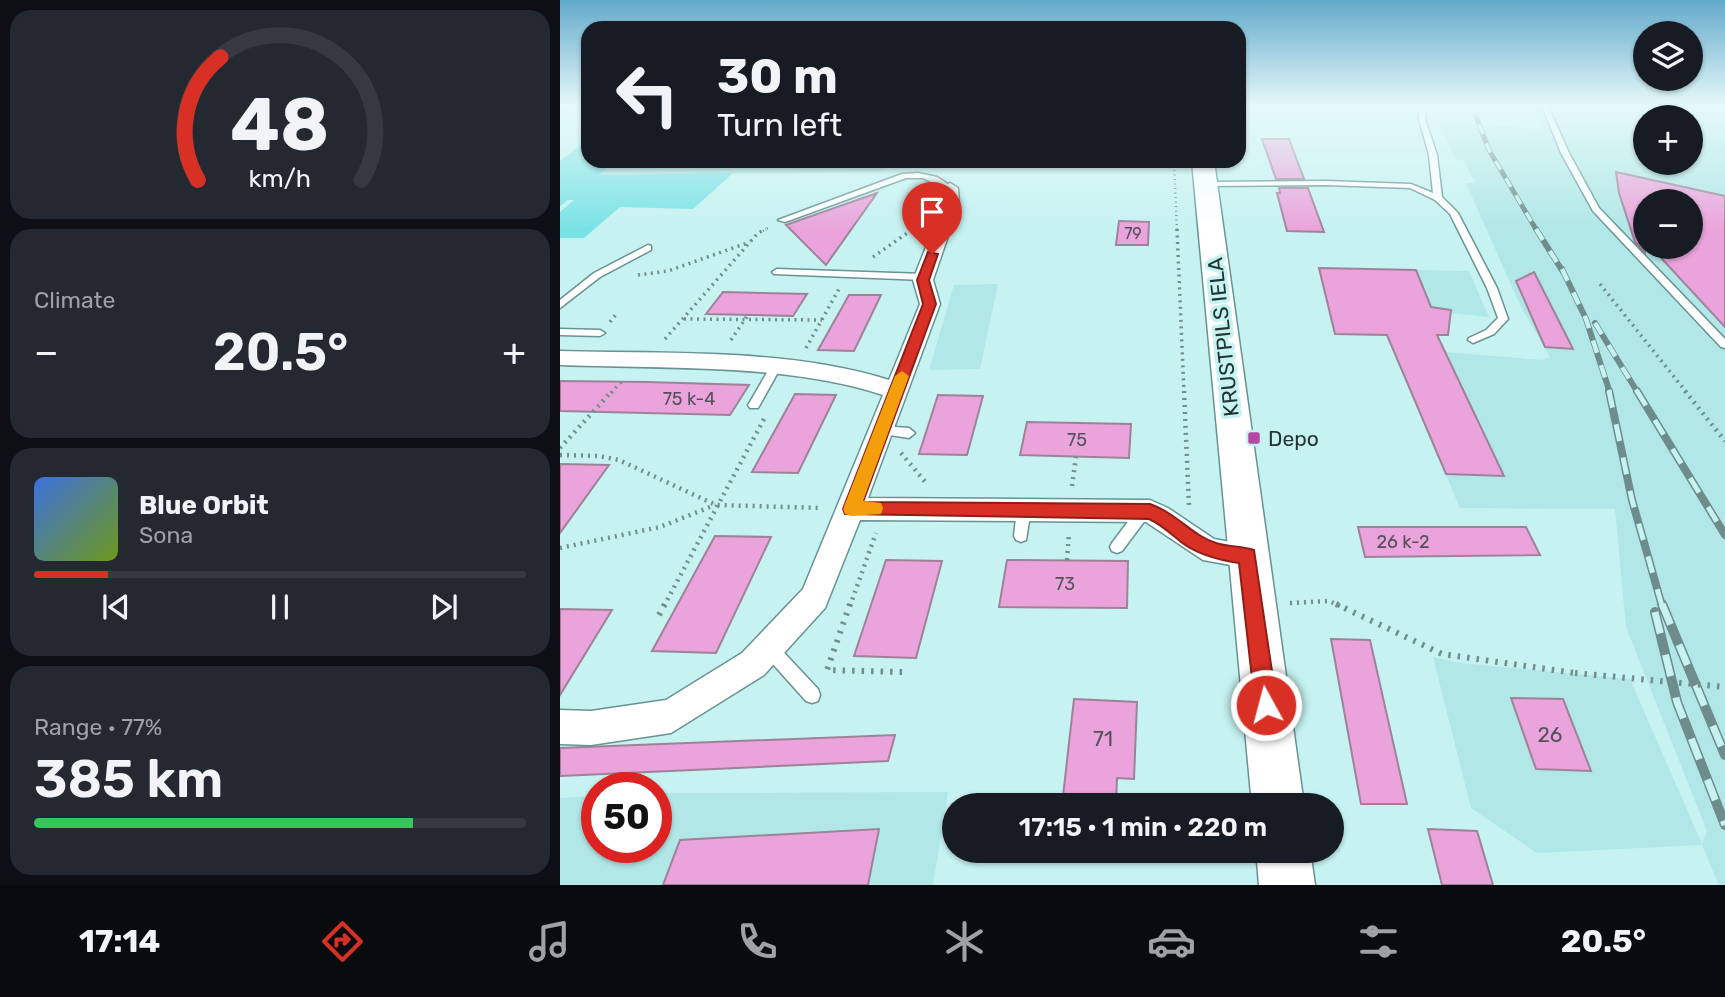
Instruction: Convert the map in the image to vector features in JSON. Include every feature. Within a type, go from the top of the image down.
[{"type":"main road","name":"KRUSTPILS IELA","points":[[1205,173],[1247,556],[1277,793]]},
{"type":"main road","points":[[1284,863],[1287,885]]},
{"type":"street","points":[[560,727],[591,728],[671,716],[753,664],[814,598],[930,304],[924,276],[949,210],[950,188]]},
{"type":"street","points":[[560,358],[785,368],[851,376],[896,391]]},
{"type":"street","points":[[851,509],[1144,511],[1169,520],[1189,538],[1214,551],[1247,556]]},
{"type":"lane","points":[[1431,147],[1438,198]]},
{"type":"lane","points":[[1562,147],[1596,209],[1725,345]]},
{"type":"lane","points":[[1205,173],[1326,183],[1411,186],[1438,198],[1454,213],[1492,288],[1503,319],[1490,332],[1473,340]]},
{"type":"lane","points":[[782,220],[905,176],[933,177],[950,188]]},
{"type":"lane","points":[[560,305],[597,275],[648,248]]},
{"type":"lane","points":[[777,272],[924,276]]},
{"type":"lane","points":[[560,332],[600,333]]},
{"type":"lane","points":[[754,405],[785,368]]},
{"type":"lane","points":[[881,430],[909,433]]},
{"type":"lane","points":[[1021,536],[1024,509]]},
{"type":"lane","points":[[1117,547],[1144,511]]},
{"type":"lane","points":[[769,648],[812,695]]},
{"type":"path","points":[[1174,168],[1189,466],[1189,538]]},
{"type":"path","points":[[659,615],[706,533],[716,505],[781,387],[785,368],[822,320],[848,274],[937,213],[949,210]]},
{"type":"path","points":[[560,448],[683,319],[758,233],[782,220]]},
{"type":"path","points":[[631,278],[668,271],[750,242]]},
{"type":"path","points":[[1600,284],[1725,441]]},
{"type":"path","points":[[683,319],[822,320]]},
{"type":"path","points":[[881,430],[948,508]]},
{"type":"path","points":[[560,455],[599,456],[620,460],[716,505]]},
{"type":"path","points":[[560,548],[660,527],[716,505],[851,509]]},
{"type":"path","points":[[885,508],[827,670],[904,672]]},
{"type":"path","points":[[1254,604],[1329,601],[1442,654],[1575,673],[1725,687]]},
{"type":"shaded area","points":[[581,147],[581,168],[606,168],[599,175],[733,173],[693,209],[620,207],[584,238],[560,238],[560,212],[574,200],[568,200],[560,206],[560,161]]},
{"type":"shaded area","points":[[1450,147],[1633,147],[1633,175],[1703,175],[1703,147],[1725,147],[1725,885],[1719,885],[1702,845],[1537,853],[1471,808],[1433,657],[1460,663],[1630,679],[1702,844],[1707,831],[1626,627],[1615,509],[1460,508],[1394,352],[1445,352],[1543,360],[1550,357],[1520,305],[1466,183],[1475,183],[1464,161],[1456,159]]},
{"type":"shaded area","points":[[606,168],[888,168],[878,172],[598,175]]},
{"type":"shaded area","points":[[1416,270],[1469,271],[1489,317],[1450,313],[1443,308],[1431,307]]},
{"type":"shaded area","points":[[998,284],[980,369],[929,370],[954,285]]},
{"type":"shaded area","points":[[948,792],[942,793],[942,829],[933,885],[560,885],[560,798],[581,797],[581,863],[672,863],[672,793]]},
{"type":"building","points":[[1265,147],[1292,147],[1304,179],[1276,179]]},
{"type":"building","points":[[1616,172],[1693,189],[1633,189],[1633,236],[1619,193]]},
{"type":"building","points":[[1279,188],[1308,188],[1324,232],[1287,231],[1277,193],[1280,193]]},
{"type":"building","points":[[1703,191],[1725,196],[1725,327],[1662,259],[1703,259]]},
{"type":"building","points":[[877,193],[826,265],[786,225]]},
{"type":"building","points":[[1119,221],[1149,222],[1148,245],[1116,245]]},
{"type":"building","points":[[1319,268],[1416,270],[1431,307],[1451,310],[1448,335],[1437,335],[1504,476],[1446,474],[1387,335],[1335,334]]},
{"type":"building","points":[[1534,272],[1573,349],[1545,347],[1516,281]]},
{"type":"building","points":[[723,292],[807,294],[793,316],[706,314]]},
{"type":"building","points":[[849,295],[881,295],[854,351],[818,350]]},
{"type":"building","points":[[560,381],[749,385],[730,415],[560,411]]},
{"type":"building","points":[[795,394],[836,395],[798,473],[752,472]]},
{"type":"building","points":[[938,395],[983,396],[967,455],[919,454]]},
{"type":"building","points":[[1027,422],[1131,424],[1129,458],[1020,455]]},
{"type":"building","points":[[560,464],[609,465],[560,533]]},
{"type":"building","points":[[1358,527],[1526,527],[1540,555],[1365,557]]},
{"type":"building","points":[[715,536],[771,537],[716,653],[652,651]]},
{"type":"building","points":[[886,560],[942,561],[916,658],[854,656]]},
{"type":"building","points":[[1007,560],[1128,561],[1127,608],[999,607]]},
{"type":"building","points":[[560,609],[612,610],[560,695]]},
{"type":"building","points":[[1331,639],[1370,640],[1407,804],[1361,804]]},
{"type":"building","points":[[1511,698],[1563,699],[1591,771],[1536,769]]},
{"type":"building","points":[[1074,699],[1137,702],[1134,779],[1117,778],[1116,793],[1063,793]]},
{"type":"building","points":[[895,735],[888,761],[647,772],[581,772],[581,775],[560,776],[560,748]]},
{"type":"building","points":[[879,829],[868,885],[663,885],[680,840]]},
{"type":"building","points":[[1428,829],[1477,831],[1493,885],[1442,885]]},
{"type":"railway","points":[[1488,147],[1537,231]]},
{"type":"railway","points":[[1536,229],[1564,274]]},
{"type":"railway","points":[[1562,269],[1564,274]]},
{"type":"railway","points":[[1564,274],[1586,319],[1610,393]]},
{"type":"railway","points":[[1595,323],[1638,393]]},
{"type":"railway","points":[[1609,391],[1632,500],[1662,606]]},
{"type":"railway","points":[[1637,391],[1725,535]]},
{"type":"railway","points":[[1662,604],[1725,755]]},
{"type":"railway","points":[[1655,612],[1677,702],[1725,825]]},
{"type":"slow traffic","points":[[875,508],[851,509],[902,376]]},
{"type":"place","name":"Depo","points":[[1254,438]]},
{"type":"route","points":[[932,254],[923,280],[930,304],[851,509],[1150,511],[1169,520],[1189,538],[1214,551],[1247,556],[1266,705]]}]
